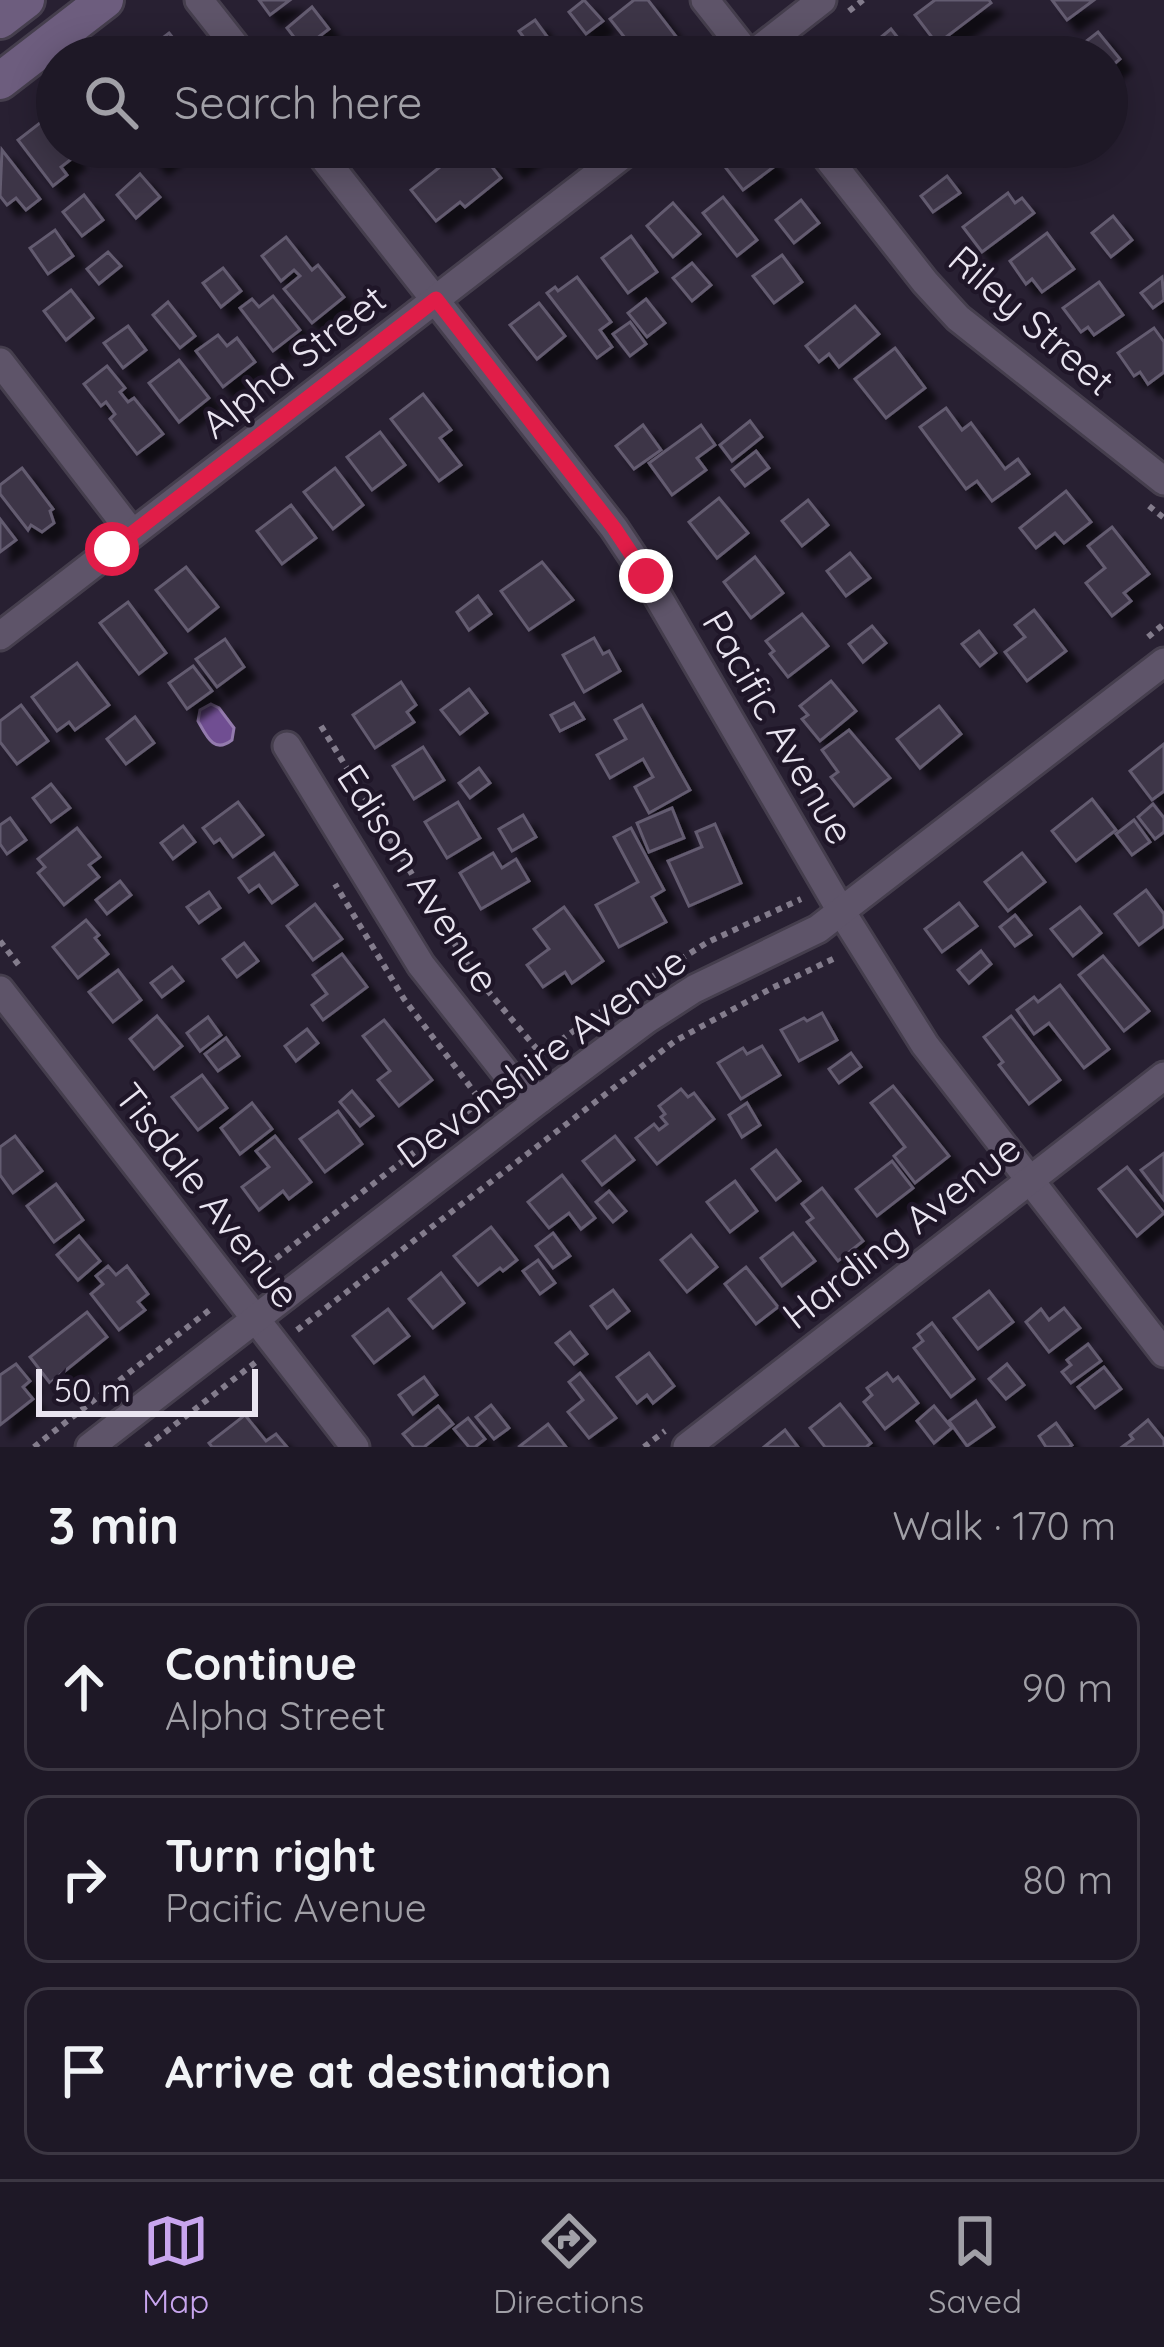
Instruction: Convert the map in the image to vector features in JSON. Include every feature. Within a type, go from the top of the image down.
[{"type":"main road","points":[[0,20],[26,0]]},
{"type":"main road","points":[[58,36],[105,0]]},
{"type":"main road","points":[[0,81],[36,53]]},
{"type":"street","points":[[199,0],[227,36]]},
{"type":"street","points":[[705,0],[733,36]]},
{"type":"street","points":[[776,36],[822,0]]},
{"type":"street","name":"Pacific Avenue","points":[[332,168],[614,528],[925,1045],[1164,1353]]},
{"type":"street","name":"Alpha Street","points":[[0,636],[606,168]]},
{"type":"street","name":"Riley Street","points":[[835,168],[958,318],[1164,481]]},
{"type":"street","points":[[0,362],[132,533]]},
{"type":"street","name":"Devonshire Avenue","points":[[90,1447],[646,1020],[694,989],[818,929],[1164,662]]},
{"type":"street","name":"Edison Avenue","points":[[287,746],[421,965],[510,1078],[540,1099]]},
{"type":"street","name":"Tisdale Avenue","points":[[0,990],[355,1447]]},
{"type":"street","name":"Harding Avenue","points":[[687,1447],[1164,1076]]},
{"type":"path","points":[[321,726],[472,972],[541,1054],[708,942],[801,899]]},
{"type":"path","points":[[257,1274],[481,1101],[404,999],[333,881]]},
{"type":"path","points":[[0,941],[28,978]]},
{"type":"path","points":[[297,1330],[675,1042],[835,958]]},
{"type":"path","points":[[34,1447],[213,1309]]},
{"type":"path","points":[[146,1447],[256,1362]]},
{"type":"shaded area","points":[[211,704],[234,728],[226,744],[212,742],[198,721],[200,710]]},
{"type":"building","points":[[259,0],[290,0],[270,15]]},
{"type":"building","points":[[584,0],[603,21],[586,34],[569,12]]},
{"type":"building","points":[[634,0],[648,0],[676,36],[623,36],[610,19]]},
{"type":"building","points":[[935,0],[991,3],[948,36],[931,36],[915,15]]},
{"type":"building","points":[[1052,0],[1094,0],[1067,20]]},
{"type":"building","points":[[312,7],[329,29],[320,36],[293,36],[287,28]]},
{"type":"building","points":[[535,20],[547,36],[523,36],[519,31]]},
{"type":"building","points":[[36,126],[36,164],[18,140]]},
{"type":"building","points":[[2,150],[40,199],[26,210],[16,198],[7,205],[0,196]]},
{"type":"building","points":[[39,168],[62,168],[67,175],[53,186]]},
{"type":"building","points":[[439,168],[493,168],[501,178],[465,207],[460,202],[436,221],[411,190]]},
{"type":"building","points":[[726,168],[772,168],[743,190]]},
{"type":"building","points":[[140,174],[160,197],[136,218],[117,195]]},
{"type":"building","points":[[947,176],[960,193],[933,212],[921,196]]},
{"type":"building","points":[[1008,193],[1015,203],[1022,198],[1034,213],[982,252],[963,227]]},
{"type":"building","points":[[84,195],[103,220],[82,236],[63,212]]},
{"type":"building","points":[[723,197],[757,240],[737,256],[703,213]]},
{"type":"building","points":[[801,200],[819,223],[794,243],[776,220]]},
{"type":"building","points":[[673,203],[700,234],[673,257],[647,226]]},
{"type":"building","points":[[1113,216],[1132,240],[1111,257],[1092,233]]},
{"type":"building","points":[[55,230],[73,256],[48,274],[30,248]]},
{"type":"building","points":[[1047,233],[1074,269],[1042,292],[1032,279],[1026,284],[1010,261]]},
{"type":"building","points":[[631,236],[657,272],[628,293],[602,258]]},
{"type":"building","points":[[286,237],[312,270],[318,265],[344,297],[312,323],[284,289],[300,276],[294,270],[281,281],[262,256]]},
{"type":"building","points":[[108,252],[121,266],[99,284],[87,269]]},
{"type":"building","points":[[782,255],[802,282],[774,303],[753,276]]},
{"type":"building","points":[[692,263],[711,285],[692,301],[673,278]]},
{"type":"building","points":[[223,268],[241,291],[221,307],[203,283]]},
{"type":"building","points":[[577,277],[611,322],[600,330],[612,347],[597,358],[547,293]]},
{"type":"building","points":[[1162,277],[1164,300],[1153,308],[1141,293]]},
{"type":"building","points":[[1099,282],[1123,315],[1094,335],[1088,327],[1081,332],[1063,308]]},
{"type":"building","points":[[71,290],[93,318],[66,340],[44,311]]},
{"type":"building","points":[[273,296],[300,330],[273,351],[240,308],[252,299],[259,307]]},
{"type":"building","points":[[646,299],[665,323],[647,337],[628,313]]},
{"type":"building","points":[[168,302],[195,336],[180,348],[153,315]]},
{"type":"building","points":[[539,303],[565,336],[537,359],[510,325]]},
{"type":"building","points":[[855,306],[879,334],[839,367],[829,354],[819,362],[806,346]]},
{"type":"building","points":[[630,322],[646,344],[630,356],[613,334]]},
{"type":"building","points":[[128,326],[146,350],[123,368],[104,343]]},
{"type":"building","points":[[1154,328],[1164,342],[1164,372],[1148,384],[1140,372],[1134,376],[1118,353]]},
{"type":"building","points":[[218,335],[227,346],[237,338],[255,362],[223,387],[196,351]]},
{"type":"building","points":[[895,348],[925,388],[886,418],[855,379]]},
{"type":"building","points":[[179,360],[209,398],[179,422],[149,383]]},
{"type":"building","points":[[107,366],[125,388],[120,392],[128,402],[134,398],[163,434],[137,454],[110,419],[115,414],[106,402],[101,406],[84,384]]},
{"type":"building","points":[[423,394],[451,430],[440,438],[461,465],[439,481],[391,419]]},
{"type":"building","points":[[946,408],[962,430],[971,423],[1005,469],[1018,459],[1029,474],[992,501],[977,481],[966,489],[920,427]]},
{"type":"building","points":[[750,421],[762,437],[732,461],[720,445]]},
{"type":"building","points":[[643,425],[661,450],[634,469],[616,446]]},
{"type":"building","points":[[701,425],[715,445],[697,458],[706,470],[672,495],[649,463]]},
{"type":"building","points":[[380,432],[405,465],[372,490],[347,457]]},
{"type":"building","points":[[756,451],[769,468],[745,486],[732,470]]},
{"type":"building","points":[[22,468],[53,509],[54,523],[42,532],[31,525],[28,530],[0,494],[0,485]]},
{"type":"building","points":[[335,468],[363,505],[333,529],[304,492]]},
{"type":"building","points":[[1066,491],[1091,522],[1064,543],[1055,533],[1036,548],[1020,528]]},
{"type":"building","points":[[719,498],[748,533],[717,558],[689,522]]},
{"type":"building","points":[[808,500],[828,525],[802,546],[782,521]]},
{"type":"building","points":[[291,505],[316,538],[282,564],[257,531]]},
{"type":"building","points":[[0,519],[16,540],[0,552]]},
{"type":"building","points":[[1112,527],[1149,574],[1124,593],[1131,601],[1112,616],[1086,583],[1105,568],[1088,546]]},
{"type":"building","points":[[850,553],[870,578],[846,596],[827,571]]},
{"type":"building","points":[[755,557],[783,593],[751,618],[724,582]]},
{"type":"building","points":[[542,562],[573,600],[529,630],[501,591]]},
{"type":"building","points":[[186,567],[218,607],[188,631],[156,590]]},
{"type":"building","points":[[478,596],[491,614],[469,630],[457,612]]},
{"type":"building","points":[[128,602],[166,653],[139,674],[100,623]]},
{"type":"building","points":[[1034,610],[1066,651],[1027,681],[1005,652],[1025,637],[1015,625]]},
{"type":"building","points":[[802,614],[828,646],[788,677],[766,641]]},
{"type":"building","points":[[872,626],[886,643],[863,662],[849,644]]},
{"type":"building","points":[[979,631],[996,653],[980,666],[962,644]]},
{"type":"building","points":[[594,638],[603,654],[609,651],[620,671],[584,692],[563,655]]},
{"type":"building","points":[[225,639],[244,667],[217,687],[196,659]]},
{"type":"building","points":[[77,663],[109,705],[75,730],[69,722],[57,731],[32,697]]},
{"type":"building","points":[[193,666],[212,691],[187,709],[169,683]]},
{"type":"building","points":[[831,681],[856,711],[820,741],[802,719],[808,715],[800,706]]},
{"type":"building","points":[[401,682],[416,705],[407,712],[414,722],[375,748],[353,715]]},
{"type":"building","points":[[469,689],[487,713],[460,734],[441,710]]},
{"type":"building","points":[[574,703],[584,719],[560,731],[551,715]]},
{"type":"building","points":[[21,705],[48,741],[17,764],[0,742],[0,721]]},
{"type":"building","points":[[642,705],[690,790],[649,813],[635,787],[653,777],[643,759],[610,778],[597,755],[626,739],[615,720]]},
{"type":"building","points":[[939,706],[961,734],[920,768],[897,739]]},
{"type":"building","points":[[135,717],[154,743],[126,764],[107,739]]},
{"type":"building","points":[[849,730],[890,778],[854,806],[831,777],[838,772],[822,750]]},
{"type":"building","points":[[1164,744],[1164,791],[1152,800],[1130,771]]},
{"type":"building","points":[[423,747],[444,780],[414,799],[393,766]]},
{"type":"building","points":[[479,768],[490,783],[470,798],[459,783]]},
{"type":"building","points":[[51,784],[70,808],[51,822],[33,798]]},
{"type":"building","points":[[1092,799],[1116,830],[1076,861],[1052,831]]},
{"type":"building","points":[[238,802],[263,835],[233,857],[220,839],[214,843],[203,828]]},
{"type":"building","points":[[458,802],[480,838],[447,858],[425,822]]},
{"type":"building","points":[[1153,804],[1164,818],[1164,832],[1155,839],[1138,817]]},
{"type":"building","points":[[672,808],[684,838],[649,852],[637,823]]},
{"type":"building","points":[[523,815],[536,837],[512,851],[499,829]]},
{"type":"building","points":[[10,818],[26,840],[7,854],[0,844],[0,825]]},
{"type":"building","points":[[1134,820],[1150,842],[1132,855],[1116,834]]},
{"type":"building","points":[[715,824],[741,883],[689,906],[668,861],[702,847],[696,832]]},
{"type":"building","points":[[183,826],[195,842],[173,859],[161,843]]},
{"type":"building","points":[[77,828],[100,857],[89,865],[99,877],[64,905],[38,873],[45,867],[38,859]]},
{"type":"building","points":[[631,828],[664,890],[652,897],[666,922],[619,947],[596,905],[638,882],[614,837]]},
{"type":"building","points":[[274,853],[297,885],[272,903],[259,885],[249,892],[239,878]]},
{"type":"building","points":[[493,853],[502,868],[516,859],[529,881],[481,909],[460,873]]},
{"type":"building","points":[[1022,853],[1045,882],[1008,911],[985,882]]},
{"type":"building","points":[[120,881],[131,895],[107,914],[96,900]]},
{"type":"building","points":[[1146,890],[1164,914],[1164,926],[1139,945],[1115,914]]},
{"type":"building","points":[[209,892],[220,908],[199,923],[187,907]]},
{"type":"building","points":[[959,903],[977,926],[942,952],[925,929]]},
{"type":"building","points":[[315,904],[342,939],[313,960],[287,926]]},
{"type":"building","points":[[564,907],[603,961],[572,983],[565,972],[543,987],[527,965],[549,949],[534,929]]},
{"type":"building","points":[[1080,907],[1101,933],[1073,956],[1051,929]]},
{"type":"building","points":[[1015,915],[1031,935],[1015,946],[1000,927]]},
{"type":"building","points":[[86,920],[108,954],[78,978],[53,947]]},
{"type":"building","points":[[244,943],[258,961],[237,977],[223,959]]},
{"type":"building","points":[[981,951],[991,964],[969,983],[958,970]]},
{"type":"building","points":[[342,954],[367,987],[323,1020],[312,1005],[327,994],[313,975]]},
{"type":"building","points":[[1103,956],[1149,1011],[1124,1031],[1079,975]]},
{"type":"building","points":[[172,967],[183,981],[162,997],[151,983]]},
{"type":"building","points":[[118,970],[141,1000],[113,1022],[89,992]]},
{"type":"building","points":[[1060,985],[1109,1049],[1084,1068],[1049,1023],[1034,1034],[1017,1010],[1034,997],[1038,1002]]},
{"type":"building","points":[[822,1013],[837,1040],[799,1061],[781,1030]]},
{"type":"building","points":[[157,1016],[182,1046],[154,1069],[130,1039]]},
{"type":"building","points":[[1011,1016],[1060,1080],[1029,1104],[984,1037]]},
{"type":"building","points":[[208,1017],[221,1035],[200,1051],[187,1033]]},
{"type":"building","points":[[384,1020],[432,1080],[399,1106],[378,1080],[390,1071],[363,1036]]},
{"type":"building","points":[[307,1029],[318,1043],[296,1061],[285,1046]]},
{"type":"building","points":[[226,1038],[239,1056],[218,1071],[205,1054]]},
{"type":"building","points":[[762,1046],[780,1075],[741,1099],[718,1063],[743,1048],[747,1054]]},
{"type":"building","points":[[851,1053],[861,1067],[839,1083],[829,1069]]},
{"type":"building","points":[[202,1075],[227,1108],[198,1130],[172,1097]]},
{"type":"building","points":[[893,1086],[949,1156],[915,1183],[894,1156],[905,1147],[871,1103]]},
{"type":"building","points":[[681,1089],[688,1097],[694,1093],[714,1119],[657,1164],[636,1138],[654,1124],[659,1130],[667,1124],[659,1106]]},
{"type":"building","points":[[352,1091],[373,1116],[360,1126],[340,1102]]},
{"type":"building","points":[[252,1103],[272,1129],[240,1154],[221,1128]]},
{"type":"building","points":[[747,1103],[760,1125],[742,1137],[729,1115]]},
{"type":"building","points":[[338,1111],[362,1144],[325,1172],[300,1139]]},
{"type":"building","points":[[15,1136],[42,1171],[13,1193],[0,1175],[0,1147]]},
{"type":"building","points":[[275,1136],[311,1182],[289,1199],[283,1191],[259,1210],[242,1187],[269,1167],[256,1151]]},
{"type":"building","points":[[615,1136],[634,1160],[602,1185],[583,1161]]},
{"type":"building","points":[[776,1150],[800,1181],[776,1200],[752,1169]]},
{"type":"building","points":[[1164,1153],[1164,1200],[1141,1170]]},
{"type":"building","points":[[892,1161],[913,1188],[877,1216],[856,1189]]},
{"type":"building","points":[[1127,1167],[1164,1213],[1137,1236],[1099,1189]]},
{"type":"building","points":[[562,1175],[595,1218],[581,1229],[569,1213],[549,1228],[528,1202]]},
{"type":"building","points":[[735,1181],[757,1211],[730,1232],[707,1202]]},
{"type":"building","points":[[56,1184],[83,1220],[54,1242],[27,1206]]},
{"type":"building","points":[[822,1188],[863,1241],[838,1261],[807,1222],[813,1218],[802,1204]]},
{"type":"building","points":[[609,1191],[626,1211],[613,1222],[596,1202]]},
{"type":"building","points":[[491,1227],[517,1260],[478,1285],[454,1256]]},
{"type":"building","points":[[553,1233],[570,1256],[553,1268],[536,1246]]},
{"type":"building","points":[[793,1233],[815,1261],[782,1286],[761,1258]]},
{"type":"building","points":[[691,1235],[717,1267],[687,1292],[661,1260]]},
{"type":"building","points":[[79,1236],[100,1261],[78,1280],[57,1255]]},
{"type":"building","points":[[538,1260],[555,1283],[540,1294],[523,1271]]},
{"type":"building","points":[[108,1266],[116,1275],[127,1266],[148,1294],[138,1302],[145,1310],[119,1330],[91,1294],[103,1284],[96,1276]]},
{"type":"building","points":[[746,1267],[778,1307],[756,1324],[725,1284]]},
{"type":"building","points":[[441,1273],[464,1303],[433,1328],[409,1299]]},
{"type":"building","points":[[613,1290],[629,1311],[607,1328],[591,1306]]},
{"type":"building","points":[[989,1291],[1013,1322],[978,1349],[954,1318]]},
{"type":"building","points":[[1064,1308],[1080,1328],[1049,1352],[1026,1322],[1041,1309],[1049,1320]]},
{"type":"building","points":[[388,1309],[409,1336],[374,1363],[353,1336]]},
{"type":"building","points":[[87,1312],[107,1337],[50,1383],[30,1357]]},
{"type":"building","points":[[932,1323],[974,1379],[951,1397],[914,1348],[923,1341],[918,1334]]},
{"type":"building","points":[[570,1332],[587,1354],[574,1364],[556,1343]]},
{"type":"building","points":[[1088,1344],[1101,1361],[1071,1383],[1062,1372],[1071,1365],[1067,1360]]},
{"type":"building","points":[[649,1353],[674,1386],[653,1403],[647,1395],[637,1403],[617,1377]]},
{"type":"building","points":[[16,1364],[30,1381],[23,1387],[33,1399],[0,1425],[0,1375]]},
{"type":"building","points":[[1007,1364],[1024,1385],[1006,1399],[989,1379]]},
{"type":"building","points":[[1104,1367],[1121,1389],[1095,1408],[1078,1387]]},
{"type":"building","points":[[580,1373],[616,1418],[589,1438],[568,1412],[583,1400],[569,1382]]},
{"type":"building","points":[[887,1373],[893,1381],[898,1377],[918,1403],[885,1429],[864,1402],[872,1395],[867,1388]]},
{"type":"building","points":[[424,1377],[437,1395],[413,1414],[399,1395]]},
{"type":"building","points":[[976,1401],[994,1427],[967,1446],[949,1421]]},
{"type":"building","points":[[840,1404],[871,1443],[866,1447],[825,1447],[810,1428]]},
{"type":"building","points":[[491,1405],[509,1428],[494,1439],[476,1417]]},
{"type":"building","points":[[438,1406],[453,1424],[424,1447],[414,1447],[403,1434]]},
{"type":"building","points":[[934,1406],[952,1428],[934,1443],[917,1421]]},
{"type":"building","points":[[245,1415],[266,1441],[276,1434],[287,1447],[212,1447],[209,1443]]},
{"type":"building","points":[[468,1418],[485,1439],[475,1447],[469,1447],[454,1429]]},
{"type":"building","points":[[1148,1420],[1164,1447],[1122,1447],[1133,1439],[1130,1435]]},
{"type":"building","points":[[1056,1423],[1069,1447],[1046,1447],[1039,1436]]},
{"type":"building","points":[[548,1424],[566,1447],[520,1446]]},
{"type":"building","points":[[785,1430],[798,1447],[764,1447]]},
{"type":"route","points":[[112,549],[436,299],[646,576]]}]
